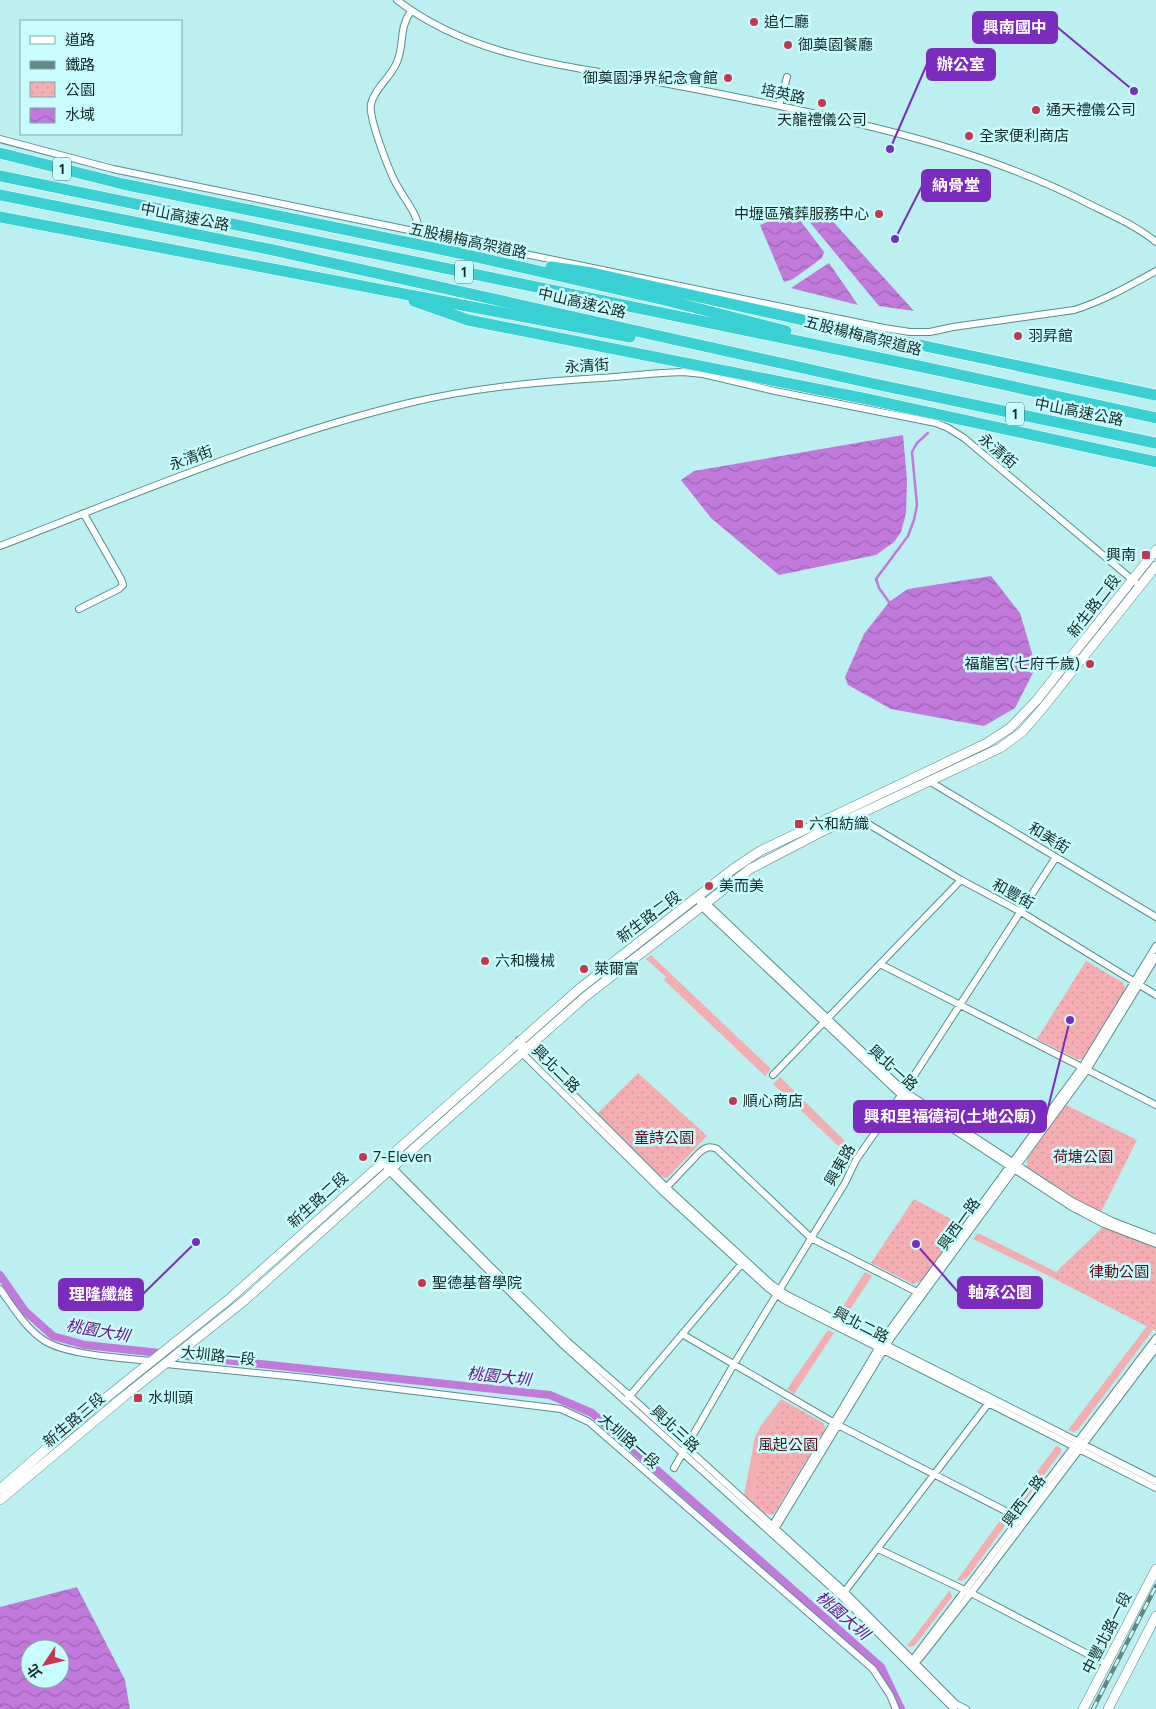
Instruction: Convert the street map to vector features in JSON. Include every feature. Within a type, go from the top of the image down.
[{"type":"highway","name":"五股楊梅高架道路","points":[[0,153],[123,184],[459,253],[669,301],[928,368]]},
{"type":"highway","name":"中山高速公路","points":[[0,176],[928,368],[1156,418]]},
{"type":"highway","name":"中山高速公路","points":[[0,195],[273,250],[875,384],[1156,443]]},
{"type":"highway","name":"1","points":[[0,217],[875,384]]},
{"type":"highway","points":[[459,253],[592,273],[1156,395]]},
{"type":"highway","points":[[374,288],[468,320],[970,420],[1156,462]]},
{"type":"main road","name":"新生路二段","points":[[151,1361],[228,1300],[578,989],[750,868],[819,833],[1000,748],[1022,732],[1048,701],[1136,583],[1156,550]]},
{"type":"main road","name":"新生路二段","points":[[166,1364],[245,1300],[586,996],[702,902],[733,869],[760,851],[987,743],[1010,728],[1036,701],[1136,583],[1156,566]]},
{"type":"main road","name":"新生路三段","points":[[0,1489],[151,1361]]},
{"type":"main road","name":"新生路三段","points":[[0,1500],[127,1394],[166,1364]]},
{"type":"main road","name":"中豐北路一段","points":[[1083,1709],[1156,1569]]},
{"type":"main road","points":[[1108,1709],[1156,1616]]},
{"type":"street","name":"培英路","points":[[398,0],[432,24],[466,40],[537,61],[668,83],[779,106],[872,127],[994,162],[1073,195],[1114,216],[1156,242]]},
{"type":"street","points":[[411,11],[402,27],[398,60],[392,73],[374,95],[370,104],[371,114],[389,169],[415,215],[419,231]]},
{"type":"street","points":[[779,106],[787,77]]},
{"type":"street","points":[[0,139],[113,169],[898,331],[930,332],[1074,310],[1114,294],[1156,271]]},
{"type":"street","name":"永清街","points":[[0,546],[181,475],[259,448],[410,403],[485,388],[535,382],[682,372],[703,374],[775,391],[936,423],[948,428],[964,438],[1136,583]]},
{"type":"street","points":[[79,609],[120,589],[122,585],[121,579],[84,514]]},
{"type":"street","name":"和美街","points":[[929,781],[1156,916]]},
{"type":"street","name":"和豐街","points":[[859,815],[870,825],[961,880],[1021,912],[1156,995]]},
{"type":"street","name":"興東路","points":[[674,1468],[734,1364],[845,1183],[856,1160],[1056,857]]},
{"type":"street","points":[[773,1075],[961,880]]},
{"type":"street","points":[[702,902],[902,1093],[1014,1166],[1072,1201],[1102,1216],[1156,1238]]},
{"type":"street","points":[[772,1528],[882,1346],[1085,1068],[1137,983],[1156,946]]},
{"type":"street","points":[[1137,983],[1156,957]]},
{"type":"street","points":[[880,964],[1156,1105]]},
{"type":"street","name":"興北二路","points":[[519,1040],[524,1050],[665,1190],[743,1262],[778,1291],[882,1346],[1078,1445],[1156,1482]]},
{"type":"street","points":[[665,1190],[700,1152],[705,1148],[712,1147],[811,1238],[920,1294]]},
{"type":"street","points":[[383,1162],[561,1343],[628,1398],[683,1450],[772,1528],[843,1594],[912,1663],[956,1704],[966,1709]]},
{"type":"street","points":[[1014,1166],[1070,1206],[1104,1224],[1156,1244]]},
{"type":"street","points":[[628,1398],[743,1262]]},
{"type":"street","points":[[0,1289],[22,1320],[46,1342],[72,1351],[151,1361]]},
{"type":"street","points":[[682,1334],[836,1423],[1022,1520]]},
{"type":"street","points":[[1078,1445],[1156,1338]]},
{"type":"street","points":[[1078,1445],[1156,1348]]},
{"type":"street","name":"大圳路一段","points":[[166,1364],[307,1378],[561,1409],[589,1422],[874,1669],[896,1709]]},
{"type":"street","points":[[843,1594],[990,1400]]},
{"type":"street","name":"興北二路","points":[[1078,1445],[1156,1488]]},
{"type":"street","name":"興西二路","points":[[912,1663],[968,1592],[1078,1445]]},
{"type":"street","points":[[878,1549],[968,1592],[1101,1661]]},
{"type":"street","points":[[912,1663],[954,1709]]},
{"type":"green space","points":[[651,955],[771,1069],[765,1076],[664,980],[666,977],[646,959]]},
{"type":"green space","points":[[1086,961],[1122,982],[1126,989],[1085,1058],[1077,1059],[1037,1039]]},
{"type":"green space","name":"童詩公園","points":[[638,1073],[707,1136],[667,1178],[659,1176],[597,1114]]},
{"type":"green space","points":[[780,1077],[856,1152],[852,1159],[773,1084]]},
{"type":"green space","name":"荷塘公園","points":[[1066,1105],[1137,1140],[1101,1212],[1075,1198],[1027,1167],[1027,1159]]},
{"type":"green space","points":[[914,1199],[962,1225],[923,1280],[913,1284],[871,1263]]},
{"type":"green space","name":"律動公園","points":[[1103,1227],[1156,1248],[1156,1331],[1051,1277]]},
{"type":"green space","points":[[978,1233],[1056,1272],[1051,1277],[973,1239]]},
{"type":"green space","points":[[865,1272],[872,1276],[845,1317],[838,1314]]},
{"type":"green space","points":[[1147,1326],[1153,1330],[1078,1430],[1074,1432],[1068,1430]]},
{"type":"green space","points":[[828,1330],[834,1333],[794,1394],[787,1389]]},
{"type":"green space","points":[[781,1399],[788,1403],[767,1432],[763,1441],[752,1502],[744,1495],[755,1437],[760,1427]]},
{"type":"green space","name":"風起公園","points":[[788,1403],[820,1421],[824,1424],[825,1429],[774,1514],[770,1515],[762,1512],[752,1502],[763,1441],[767,1432]]},
{"type":"green space","points":[[1057,1445],[1061,1452],[1021,1506],[1016,1508],[1011,1506]]},
{"type":"green space","points":[[1004,1515],[1008,1519],[1007,1523],[967,1578],[961,1581],[957,1580]]},
{"type":"green space","points":[[950,1590],[952,1597],[915,1645],[907,1646]]},
{"type":"water","points":[[819,206],[914,311],[879,306],[803,214]]},
{"type":"water","points":[[793,211],[824,252],[822,258],[793,279],[784,282],[760,225]]},
{"type":"water","points":[[829,263],[858,305],[791,288]]},
{"type":"water","points":[[903,435],[907,480],[906,513],[901,532],[894,542],[876,555],[779,575],[711,518],[681,480],[694,471]]},
{"type":"water","points":[[991,576],[1020,613],[1036,667],[1015,708],[984,726],[891,709],[848,685],[845,677],[864,634],[889,602],[908,589]]},
{"type":"water","points":[[77,1587],[125,1680],[130,1709],[0,1709],[0,1607]]},
{"type":"waterway","points":[[889,602],[879,588],[876,579],[908,536],[914,520],[917,505],[912,452],[917,443],[928,433]]},
{"type":"waterway","name":"桃園大圳","points":[[0,1275],[25,1311],[53,1336],[85,1345],[550,1395],[592,1413],[881,1667],[901,1709]]},
{"type":"railway","points":[[1093,1709],[1156,1586]]},
{"type":"place","name":"追仁廳","points":[[754,22]]},
{"type":"place","name":"御奠園餐廳","points":[[788,45]]},
{"type":"place","name":"御奠園淨界紀念會館","points":[[728,78]]},
{"type":"place","name":"興南國中","points":[[1134,91]]},
{"type":"place","name":"天龍禮儀公司","points":[[822,103]]},
{"type":"place","name":"通天禮儀公司","points":[[1036,110]]},
{"type":"place","name":"全家便利商店","points":[[969,136]]},
{"type":"place","name":"辦公室","points":[[890,149]]},
{"type":"place","name":"中壢區殯葬服務中心","points":[[879,214]]},
{"type":"place","name":"納骨堂","points":[[895,239]]},
{"type":"place","name":"羽昇館","points":[[1018,336]]},
{"type":"place","name":"興南","points":[[1146,555]]},
{"type":"place","name":"福龍宮(七府千歲)","points":[[1090,664]]},
{"type":"place","name":"六和紡織","points":[[799,824]]},
{"type":"place","name":"美而美","points":[[709,886]]},
{"type":"place","name":"六和機械","points":[[485,961]]},
{"type":"place","name":"萊爾富","points":[[584,969]]},
{"type":"place","name":"興和里福德祠(土地公廟)","points":[[1070,1020]]},
{"type":"place","name":"順心商店","points":[[733,1101]]},
{"type":"place","name":"7-Eleven","points":[[363,1157]]},
{"type":"place","name":"理隆纖維","points":[[196,1242]]},
{"type":"place","name":"軸承公園","points":[[916,1244]]},
{"type":"place","name":"聖德基督學院","points":[[422,1283]]},
{"type":"place","name":"水圳頭","points":[[138,1398]]}]
